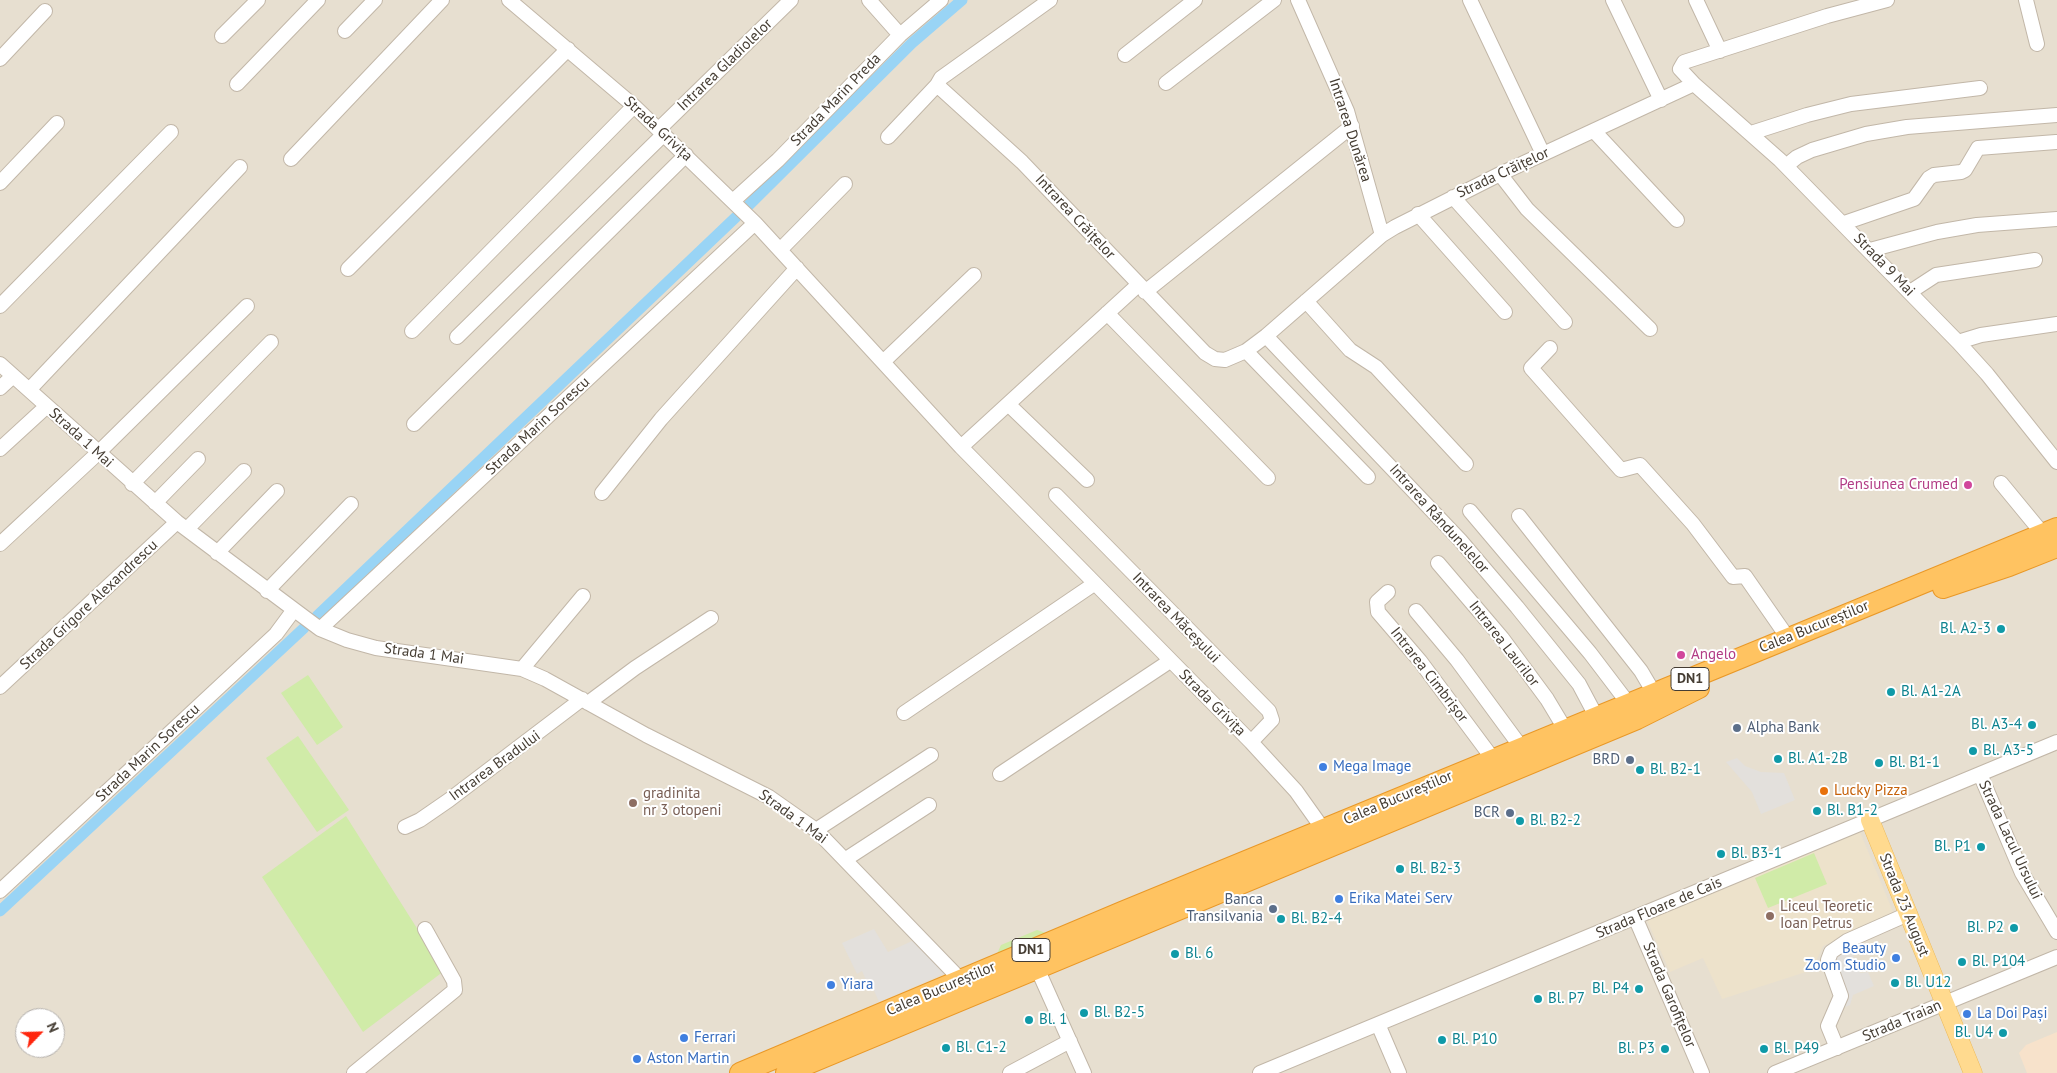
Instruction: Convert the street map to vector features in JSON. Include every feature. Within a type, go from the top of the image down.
[{"type":"highway","name":"Calea Bucureștilor","points":[[740,1073],[1654,692],[2052,536]]},
{"type":"highway","name":"Calea Bucureștilor","points":[[786,1073],[1637,719],[1693,690],[2052,536]]},
{"type":"main road","name":"Strada 23 August","points":[[1870,820],[1973,1073]]},
{"type":"street","points":[[222,36],[258,0]]},
{"type":"street","points":[[236,84],[318,0]]},
{"type":"street","points":[[345,31],[375,0]]},
{"type":"street","points":[[291,159],[442,0]]},
{"type":"street","name":"Strada Grivița","points":[[509,0],[662,131],[755,223],[961,447],[1251,742],[1296,791],[1323,829]]},
{"type":"street","name":"Intrarea Gladiolelor","points":[[457,337],[791,0]]},
{"type":"street","points":[[869,0],[900,34]]},
{"type":"street","name":"Strada Marin Preda","points":[[733,201],[778,160],[925,6],[941,0]]},
{"type":"street","points":[[888,137],[938,85],[941,78],[1050,0]]},
{"type":"street","points":[[1125,55],[1195,0]]},
{"type":"street","points":[[1166,83],[1274,0]]},
{"type":"street","name":"Intrarea Dunărea","points":[[1298,0],[1343,99],[1382,235]]},
{"type":"street","points":[[1470,0],[1543,154]]},
{"type":"street","points":[[1613,0],[1661,100]]},
{"type":"street","points":[[1696,0],[1720,51]]},
{"type":"street","points":[[1694,84],[1681,71],[1681,64],[1888,0]]},
{"type":"street","points":[[2026,0],[2036,44]]},
{"type":"street","points":[[0,59],[45,11]]},
{"type":"street","points":[[348,269],[568,49]]},
{"type":"street","name":"Strada Crăițelor","points":[[1142,289],[1205,353],[1215,360],[1225,360],[1246,350],[1266,336],[1382,235],[1418,214],[1500,174],[1694,84]]},
{"type":"street","name":"Strada 9 Mai","points":[[1694,84],[1786,166],[1870,250],[1987,374],[2057,462]]},
{"type":"street","name":"Intrarea Crăițelor","points":[[938,85],[1022,162],[1142,289]]},
{"type":"street","points":[[1751,133],[1807,115],[1851,104],[1980,88]]},
{"type":"street","points":[[412,331],[634,106]]},
{"type":"street","points":[[1786,166],[1797,157],[1812,150],[1866,134],[1907,127],[2057,114]]},
{"type":"street","points":[[0,183],[57,123]]},
{"type":"street","points":[[961,447],[1107,314],[1352,126]]},
{"type":"street","points":[[0,306],[171,132]]},
{"type":"street","points":[[1594,132],[1677,220]]},
{"type":"street","points":[[1844,223],[1914,199],[1929,178],[1934,175],[1965,170],[1978,148],[2056,142]]},
{"type":"street","points":[[414,424],[686,155]]},
{"type":"street","points":[[28,390],[240,167]]},
{"type":"street","points":[[1500,174],[1528,209],[1650,328]]},
{"type":"street","points":[[780,250],[845,184]]},
{"type":"street","points":[[1453,197],[1565,322]]},
{"type":"street","points":[[1418,214],[1505,312]]},
{"type":"street","points":[[1870,250],[1937,232],[1977,226],[2057,219]]},
{"type":"street","name":"Strada Marin Sorescu","points":[[320,629],[755,223]]},
{"type":"street","points":[[1910,292],[1936,275],[2035,260]]},
{"type":"street","points":[[602,493],[661,419],[797,268]]},
{"type":"street","points":[[883,362],[974,276]]},
{"type":"street","points":[[1306,301],[1350,350],[1376,367],[1466,464]]},
{"type":"street","points":[[0,544],[98,453],[247,306]]},
{"type":"street","points":[[1107,314],[1268,478]]},
{"type":"street","points":[[1958,342],[1981,335],[2057,324]]},
{"type":"street","name":"Intrarea Rândunelelor","points":[[1266,336],[1401,477],[1492,577],[1566,666],[1579,684],[1596,716]]},
{"type":"street","points":[[132,484],[271,342]]},
{"type":"street","points":[[1550,348],[1531,368],[1621,470],[1640,465],[1693,524],[1733,577],[1745,576],[1788,638]]},
{"type":"street","points":[[1246,350],[1368,478]]},
{"type":"street","name":"Strada 1 Mai","points":[[0,364],[132,484],[182,526],[293,611],[320,629],[347,640],[376,648],[522,669],[546,679],[646,735],[769,797],[816,830],[961,980]]},
{"type":"street","points":[[0,388],[13,376]]},
{"type":"street","points":[[1008,404],[1087,480]]},
{"type":"street","points":[[0,449],[47,406]]},
{"type":"street","points":[[155,503],[198,459]]},
{"type":"street","points":[[182,526],[244,471]]},
{"type":"street","points":[[2001,483],[2052,536]]},
{"type":"street","points":[[217,553],[277,491]]},
{"type":"street","name":"Intrarea Măceșului","points":[[1056,495],[1269,711],[1272,720],[1251,742]]},
{"type":"street","points":[[267,591],[351,504]]},
{"type":"street","points":[[1470,511],[1590,653],[1628,703]]},
{"type":"street","points":[[1519,516],[1641,671],[1654,692]]},
{"type":"street","name":"Strada Grigore Alexandrescu","points":[[0,687],[182,526]]},
{"type":"street","name":"Intrarea Laurilor","points":[[1438,563],[1502,638],[1546,699],[1564,729]]},
{"type":"street","points":[[904,713],[1094,584]]},
{"type":"street","name":"Intrarea Cimbrișor","points":[[1388,592],[1377,602],[1378,612],[1420,661],[1493,759]]},
{"type":"street","points":[[522,669],[583,596]]},
{"type":"street","name":"Strada Marin Sorescu","points":[[0,891],[276,634],[293,611]]},
{"type":"street","points":[[1416,611],[1457,660],[1522,747]]},
{"type":"street","points":[[585,701],[711,618]]},
{"type":"street","points":[[1000,774],[1170,661]]},
{"type":"street","name":"Intrarea Bradului","points":[[405,827],[420,820],[449,800],[585,701]]},
{"type":"street","name":"Strada Floare de Cais","points":[[1266,1072],[2057,742]]},
{"type":"street","points":[[816,830],[930,755]]},
{"type":"street","name":"Strada Lacul Ursului","points":[[1980,774],[2022,873],[2057,932]]},
{"type":"street","points":[[846,859],[929,805]]},
{"type":"street","points":[[1837,1048],[1828,1026],[1841,996],[1828,960],[1831,952],[1847,940],[1908,914]]},
{"type":"street","name":"Strada Garofițelor","points":[[1636,918],[1702,1073]]},
{"type":"street","points":[[354,1073],[455,990],[454,981],[425,929]]},
{"type":"street","name":"Strada Traian","points":[[1775,1073],[2057,957]]},
{"type":"street","points":[[1037,968],[1084,1073]]},
{"type":"street","points":[[1378,1024],[1400,1073]]},
{"type":"street","points":[[1010,1073],[1070,1041]]},
{"type":"shaded area","points":[[0,0],[2057,0],[2057,1073],[0,1073]]},
{"type":"shaded area","points":[[1737,758],[1745,766],[1761,772],[1784,773],[1795,800],[1761,814],[1752,792],[1726,762]]},
{"type":"shaded area","name":"Liceul Teoretic Ioan Petrus","points":[[1860,832],[1894,914],[1823,946],[1812,970],[1722,999],[1703,958],[1670,972],[1646,918]]},
{"type":"shaded area","points":[[874,929],[888,952],[912,941],[945,973],[879,1002],[869,979],[866,980],[862,971],[857,974],[842,943]]},
{"type":"shaded area","points":[[1847,941],[1860,973],[1868,972],[1874,986],[1853,995],[1850,1005],[1835,1011],[1841,996],[1828,960]]},
{"type":"shaded area","points":[[2057,1032],[2057,1073],[2027,1073],[2019,1053],[2026,1045]]},
{"type":"green space","points":[[308,675],[343,727],[317,745],[281,693]]},
{"type":"green space","points":[[298,736],[349,810],[317,832],[266,758]]},
{"type":"green space","points":[[346,816],[444,971],[363,1032],[262,877]]},
{"type":"green space","points":[[1814,853],[1827,884],[1768,908],[1755,878]]},
{"type":"green space","points":[[1037,930],[1049,934],[996,956],[1001,945]]},
{"type":"waterway","points":[[749,205],[912,43],[962,0]]},
{"type":"waterway","points":[[317,616],[736,217]]},
{"type":"waterway","points":[[0,911],[304,628]]},
{"type":"place","name":"Pensiunea Crumed","points":[[1968,485]]},
{"type":"place","name":"Bl. A2-3","points":[[2001,629]]},
{"type":"place","name":"Angelo","points":[[1681,655]]},
{"type":"place","name":"Bl. A1-2A","points":[[1891,692]]},
{"type":"place","name":"Bl. A3-4","points":[[2032,725]]},
{"type":"place","name":"Alpha Bank","points":[[1737,728]]},
{"type":"place","name":"Bl. A3-5","points":[[1973,751]]},
{"type":"place","name":"Bl. A1-2B","points":[[1778,759]]},
{"type":"place","name":"BRD","points":[[1630,760]]},
{"type":"place","name":"Bl. B1-1","points":[[1879,763]]},
{"type":"place","name":"Mega Image","points":[[1323,767]]},
{"type":"place","name":"Bl. B2-1","points":[[1640,770]]},
{"type":"place","name":"Lucky Pizza","points":[[1824,791]]},
{"type":"place","name":"gradinita nr 3 otopeni","points":[[633,803]]},
{"type":"place","name":"Bl. B1-2","points":[[1817,811]]},
{"type":"place","name":"BCR","points":[[1510,813]]},
{"type":"place","name":"Bl. B2-2","points":[[1520,821]]},
{"type":"place","name":"Bl. P1","points":[[1981,847]]},
{"type":"place","name":"Bl. B3-1","points":[[1721,854]]},
{"type":"place","name":"Bl. B2-3","points":[[1400,869]]},
{"type":"place","name":"Erika Matei Serv","points":[[1339,899]]},
{"type":"place","name":"Banca Transilvania","points":[[1273,909]]},
{"type":"place","name":"Liceul Teoretic Ioan Petrus","points":[[1770,916]]},
{"type":"place","name":"Bl. B2-4","points":[[1281,919]]},
{"type":"place","name":"Bl. P2","points":[[2014,928]]},
{"type":"place","name":"Bl. 6","points":[[1175,954]]},
{"type":"place","name":"Beauty Zoom Studio","points":[[1896,958]]},
{"type":"place","name":"Bl. P104","points":[[1962,962]]},
{"type":"place","name":"Bl. U12","points":[[1895,983]]},
{"type":"place","name":"Yiara","points":[[831,985]]},
{"type":"place","name":"Bl. P4","points":[[1639,989]]},
{"type":"place","name":"Bl. P7","points":[[1538,999]]},
{"type":"place","name":"Bl. B2-5","points":[[1084,1013]]},
{"type":"place","name":"La Doi Pași","points":[[1967,1014]]},
{"type":"place","name":"Bl. 1","points":[[1029,1020]]},
{"type":"place","name":"Bl. U4","points":[[2003,1033]]},
{"type":"place","name":"Ferrari","points":[[684,1038]]},
{"type":"place","name":"Bl. P10","points":[[1442,1040]]},
{"type":"place","name":"Bl. C1-2","points":[[946,1048]]},
{"type":"place","name":"Bl. P3","points":[[1665,1049]]},
{"type":"place","name":"Bl. P49","points":[[1764,1049]]},
{"type":"place","name":"Aston Martin","points":[[637,1059]]}]
